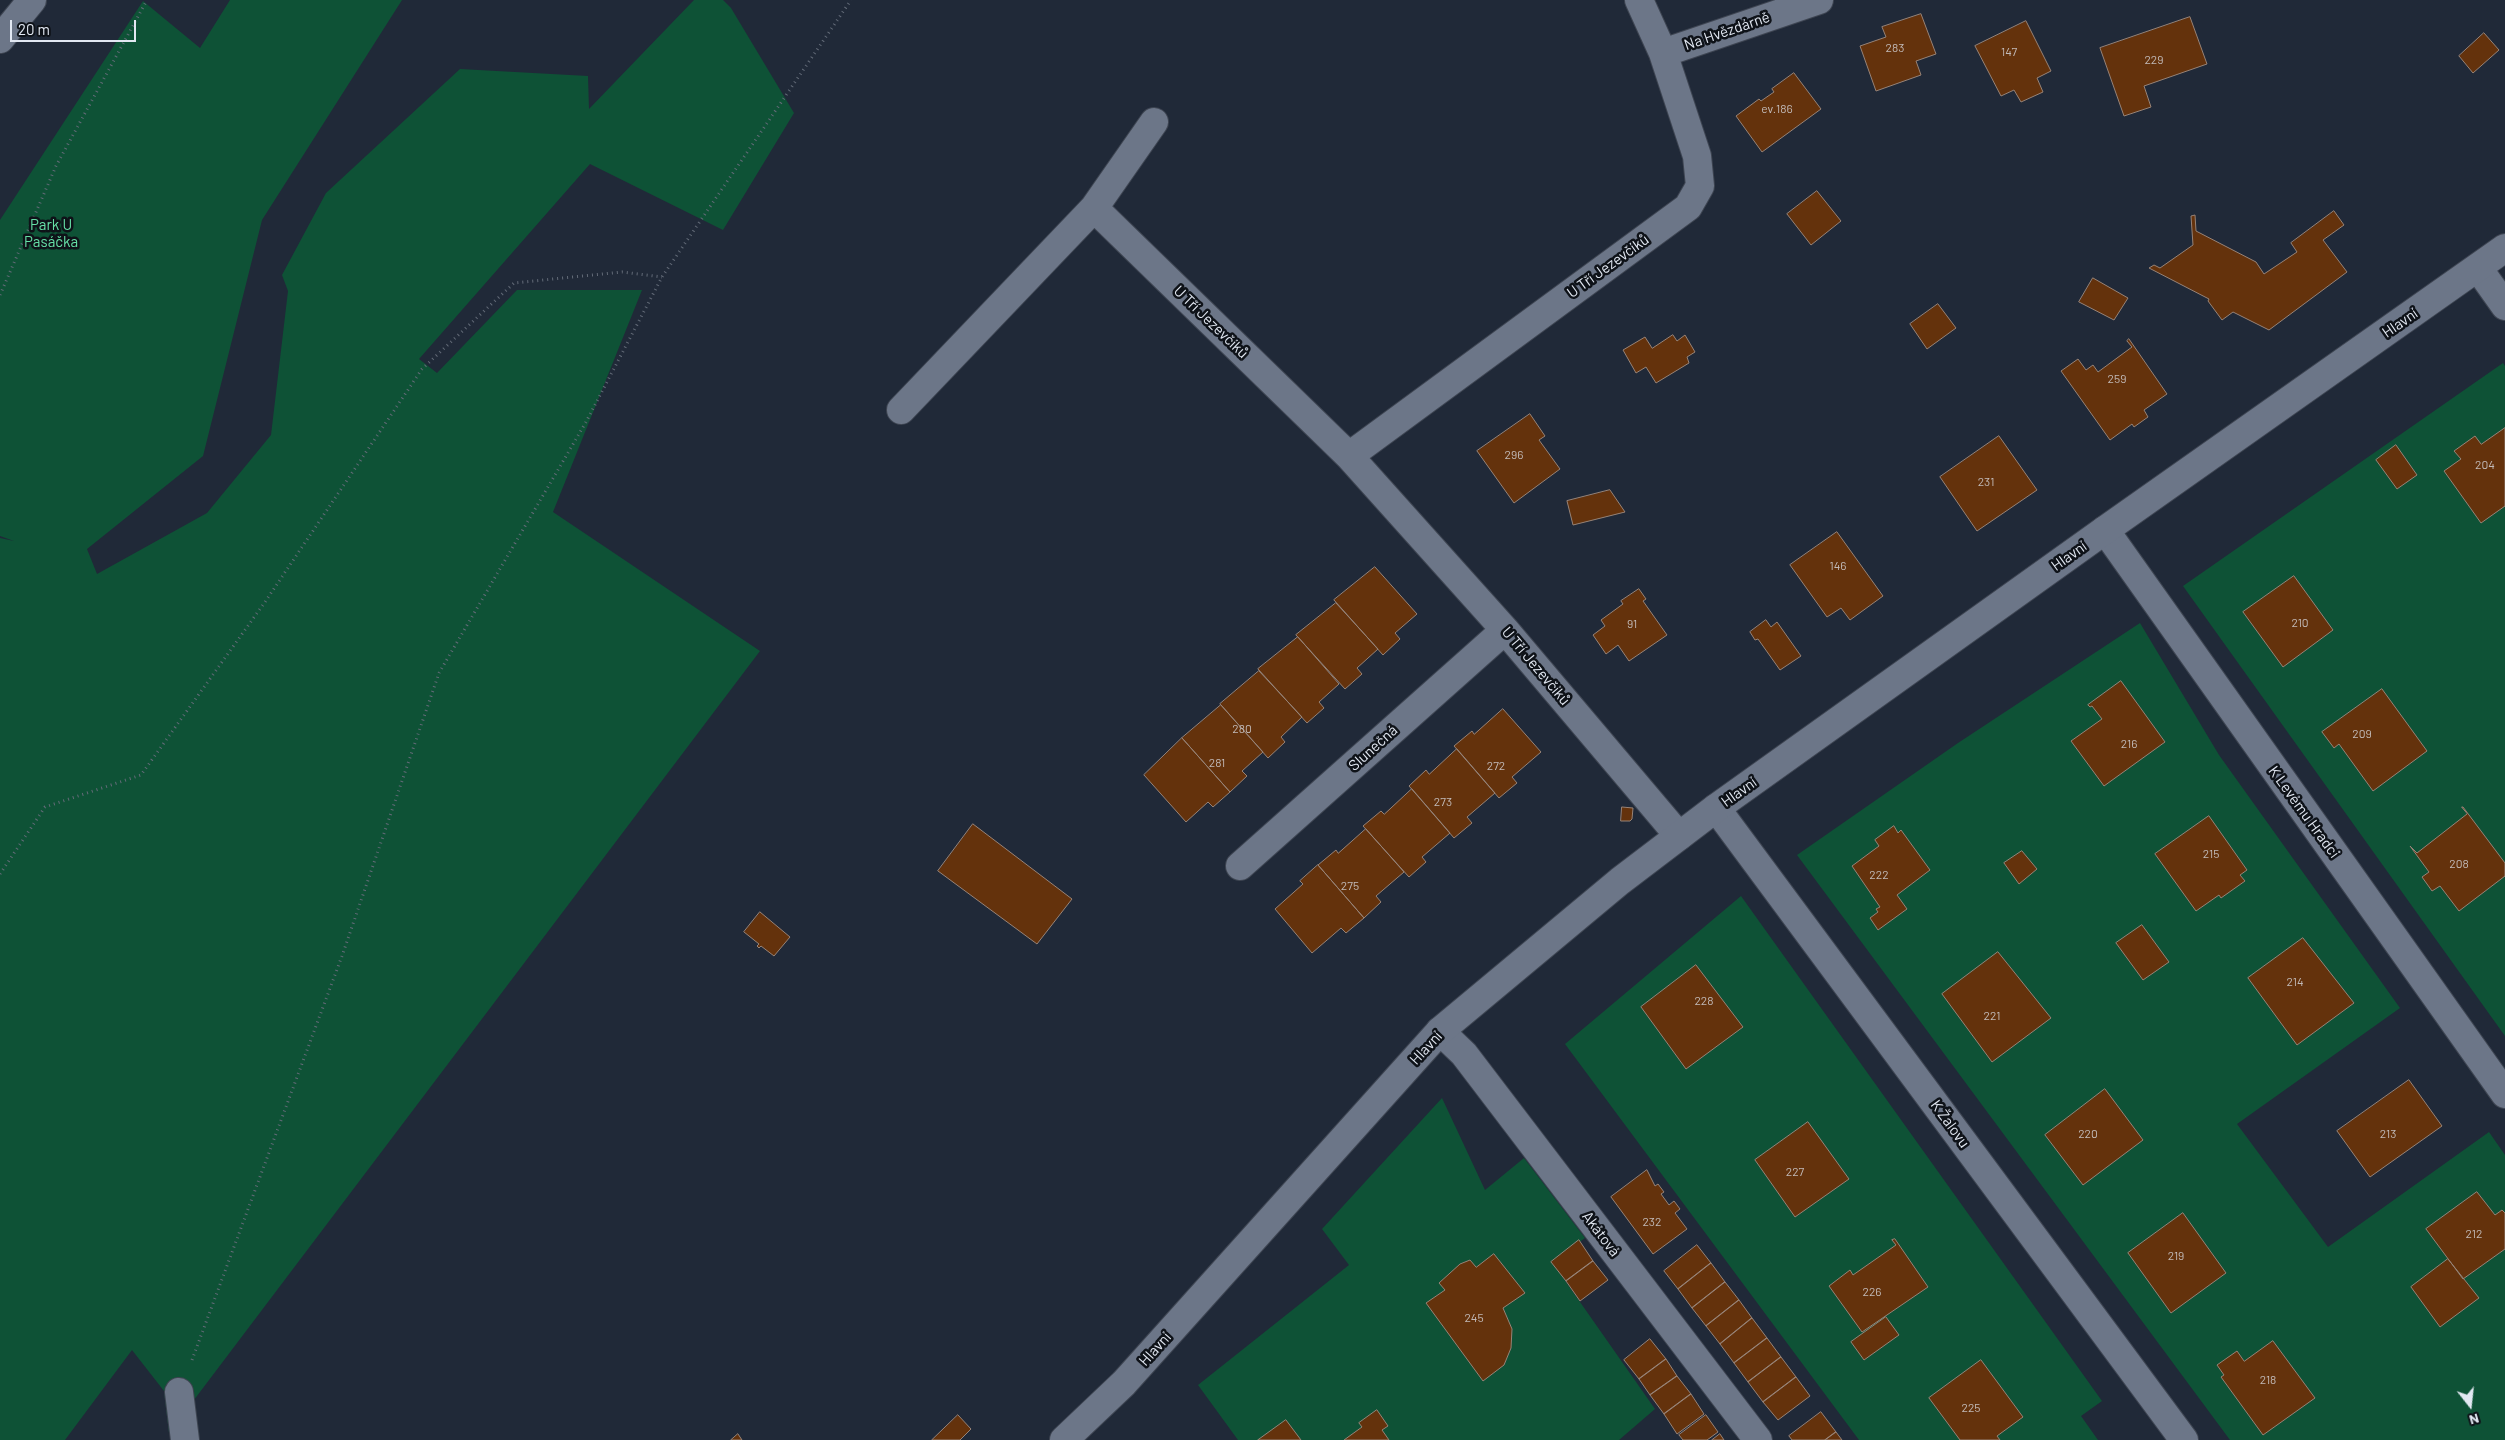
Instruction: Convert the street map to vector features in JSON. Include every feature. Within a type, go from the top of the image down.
[{"type":"street","points":[[0,39],[32,0]]},
{"type":"street","name":"U Tří Jezevčíků","points":[[1349,456],[1688,207],[1700,186],[1696,156],[1663,52],[1638,0]]},
{"type":"street","name":"Na Hvězdárně","points":[[1663,52],[1819,0]]},
{"type":"street","points":[[901,410],[1094,208],[1154,122]]},
{"type":"street","name":"U Tří Jezevčíků","points":[[1094,208],[1349,456],[1505,630],[1679,836]]},
{"type":"street","name":"Hlavní","points":[[1064,1440],[1124,1383],[1440,1031],[1620,881],[1716,808],[2105,530],[2505,248]]},
{"type":"street","points":[[2478,268],[2505,306]]},
{"type":"street","name":"K Levému Hradci","points":[[2105,530],[2505,1094]]},
{"type":"street","name":"Slunečná","points":[[1240,866],[1505,630]]},
{"type":"street","name":"K Žalovu","points":[[1716,808],[2184,1440]]},
{"type":"street","name":"Akátová","points":[[1440,1031],[1464,1054],[1758,1440]]},
{"type":"street","points":[[179,1392],[185,1440]]},
{"type":"path","points":[[0,296],[56,166],[147,0]]},
{"type":"path","points":[[179,1392],[342,956],[439,674],[586,422],[662,276],[850,0]]},
{"type":"path","points":[[0,874],[45,807],[141,775],[265,602],[422,369],[514,283],[622,272],[662,276]]},
{"type":"green space","name":"Park U Pasáčka","points":[[230,0],[402,0],[262,220],[203,456],[87,549],[97,574],[207,513],[271,435],[288,291],[282,275],[326,193],[460,69],[588,76],[589,109],[694,0],[723,0],[731,8],[794,113],[723,230],[590,164],[419,359],[437,373],[517,290],[642,290],[553,512],[760,651],[169,1433],[164,1391],[132,1350],[65,1440],[0,1440],[0,538],[14,541],[0,536],[0,220],[143,1],[200,48]]},
{"type":"green space","points":[[2503,363],[2505,366],[2505,1036],[2183,586]]},
{"type":"green space","points":[[2140,623],[2219,755],[2400,1008],[2237,1124],[2328,1247],[2489,1132],[2505,1155],[2505,1440],[2230,1440],[1797,855],[1958,743]]},
{"type":"green space","points":[[1741,896],[2102,1401],[2081,1416],[2098,1440],[1859,1440],[1565,1044]]},
{"type":"green space","points":[[1442,1098],[1485,1190],[1524,1158],[1585,1238],[1552,1262],[1655,1409],[1619,1440],[1238,1440],[1198,1385],[1349,1265],[1322,1229]]},
{"type":"building","points":[[1921,14],[1936,54],[1916,61],[1921,75],[1876,91],[1860,46],[1886,37],[1882,27]]},
{"type":"building","points":[[2190,17],[2207,64],[2144,86],[2151,107],[2124,116],[2100,48]]},
{"type":"building","points":[[2026,21],[2051,71],[2037,78],[2043,92],[2021,102],[2014,90],[2001,96],[1975,46]]},
{"type":"building","points":[[2484,33],[2499,50],[2473,73],[2459,56]]},
{"type":"building","points":[[1794,73],[1821,109],[1762,152],[1736,116],[1759,99],[1761,101],[1774,92],[1772,89]]},
{"type":"building","points":[[1817,191],[1841,221],[1811,245],[1787,214]]},
{"type":"building","points":[[2334,211],[2344,225],[2323,240],[2347,272],[2269,330],[2233,312],[2222,320],[2208,301],[2209,299],[2149,268],[2154,265],[2160,268],[2193,245],[2191,216],[2195,215],[2196,231],[2256,262],[2264,274],[2297,252],[2291,243]]},
{"type":"building","points":[[2093,278],[2128,298],[2114,320],[2079,302]]},
{"type":"building","points":[[1938,304],[1956,328],[1927,349],[1910,324]]},
{"type":"building","points":[[1673,335],[1677,341],[1685,335],[1695,352],[1687,357],[1689,363],[1656,383],[1646,367],[1636,373],[1623,350],[1645,337],[1652,348]]},
{"type":"building","points":[[2129,339],[2167,394],[2144,410],[2148,417],[2134,427],[2132,424],[2110,440],[2061,371],[2078,359],[2086,370],[2093,365],[2098,372],[2132,347],[2127,341]]},
{"type":"building","points":[[1530,414],[1545,436],[1539,440],[1560,469],[1514,503],[1477,451]]},
{"type":"building","points":[[2505,428],[2505,506],[2481,523],[2444,471],[2461,459],[2454,451],[2475,436],[2481,444]]},
{"type":"building","points":[[1999,436],[2037,490],[1977,531],[1940,477]]},
{"type":"building","points":[[2396,445],[2417,475],[2397,489],[2376,460]]},
{"type":"building","points":[[1610,490],[1625,512],[1573,525],[1567,501]]},
{"type":"building","points":[[1837,532],[1883,596],[1850,620],[1841,608],[1827,617],[1790,565]]},
{"type":"building","points":[[1375,567],[1417,614],[1395,633],[1400,639],[1383,655],[1334,600]]},
{"type":"building","points":[[2294,576],[2333,630],[2283,667],[2243,612]]},
{"type":"building","points":[[1639,589],[1646,599],[1643,601],[1667,635],[1629,661],[1618,645],[1606,654],[1593,635],[1605,626],[1601,620],[1623,604],[1621,601]]},
{"type":"building","points":[[1336,603],[1378,649],[1357,668],[1362,674],[1345,689],[1296,635]]},
{"type":"building","points":[[1766,620],[1771,627],[1777,622],[1801,656],[1780,670],[1758,639],[1755,640],[1750,632]]},
{"type":"building","points":[[1298,637],[1339,684],[1319,702],[1324,708],[1307,723],[1258,669]]},
{"type":"building","points":[[1259,671],[1302,717],[1281,737],[1285,742],[1268,758],[1220,704]]},
{"type":"building","points":[[2121,681],[2165,742],[2104,786],[2071,741],[2102,719],[2092,706],[2088,705]]},
{"type":"building","points":[[2382,689],[2427,751],[2373,791],[2339,744],[2334,748],[2322,732]]},
{"type":"building","points":[[1221,705],[1263,752],[1242,771],[1247,776],[1230,792],[1182,738]]},
{"type":"building","points":[[1503,709],[1541,752],[1512,777],[1517,783],[1499,798],[1454,746],[1472,731],[1474,734]]},
{"type":"building","points":[[1182,738],[1230,792],[1213,807],[1208,802],[1186,822],[1144,775]]},
{"type":"building","points":[[1457,749],[1495,793],[1467,817],[1472,823],[1454,838],[1409,786],[1426,770],[1429,774]]},
{"type":"building","points":[[1412,789],[1450,833],[1422,857],[1426,862],[1409,877],[1363,826],[1381,811],[1384,814]]},
{"type":"building","points":[[1622,807],[1633,808],[1630,821],[1621,821]]},
{"type":"building","points":[[2462,807],[2505,863],[2505,876],[2459,911],[2440,886],[2432,891],[2422,877],[2429,872],[2410,846],[2417,853],[2467,814]]},
{"type":"building","points":[[2209,816],[2247,870],[2240,875],[2245,881],[2221,898],[2219,895],[2196,911],[2155,854]]},
{"type":"building","points":[[973,824],[1072,899],[1037,944],[938,871]]},
{"type":"building","points":[[1894,826],[1898,833],[1901,830],[1930,870],[1897,895],[1907,909],[1878,930],[1870,918],[1878,912],[1876,909],[1880,907],[1852,866],[1879,846],[1875,840]]},
{"type":"building","points":[[1366,829],[1404,872],[1376,896],[1381,902],[1364,918],[1318,865],[1336,850],[1338,853]]},
{"type":"building","points":[[2022,851],[2037,869],[2019,884],[2004,863]]},
{"type":"building","points":[[1318,865],[1364,918],[1346,933],[1341,928],[1312,953],[1275,909],[1303,884],[1300,881]]},
{"type":"building","points":[[760,912],[790,937],[774,956],[761,946],[759,948],[757,946],[759,944],[744,932]]},
{"type":"building","points":[[2142,925],[2169,962],[2143,980],[2116,943]]},
{"type":"building","points":[[2303,938],[2354,1003],[2297,1045],[2248,978]]},
{"type":"building","points":[[1998,952],[2051,1018],[1992,1062],[1942,994]]},
{"type":"building","points":[[1696,965],[1743,1027],[1686,1069],[1641,1007]]},
{"type":"building","points":[[2409,1080],[2442,1126],[2370,1177],[2337,1131]]},
{"type":"building","points":[[2105,1089],[2143,1140],[2083,1185],[2045,1135]]},
{"type":"building","points":[[1808,1122],[1849,1179],[1795,1217],[1755,1160]]},
{"type":"building","points":[[1647,1170],[1655,1186],[1658,1184],[1664,1192],[1661,1194],[1669,1205],[1674,1201],[1680,1209],[1675,1213],[1687,1229],[1653,1254],[1611,1197]]},
{"type":"building","points":[[2477,1192],[2495,1215],[2502,1210],[2505,1213],[2505,1249],[2463,1279],[2426,1229]]},
{"type":"building","points":[[2183,1213],[2226,1273],[2171,1313],[2128,1253]]},
{"type":"building","points":[[1895,1239],[1928,1287],[1862,1332],[1829,1286],[1850,1270],[1853,1275],[1896,1245],[1892,1240]]},
{"type":"building","points":[[1579,1240],[1593,1261],[1566,1281],[1551,1262]]},
{"type":"building","points":[[1697,1245],[1711,1263],[1678,1289],[1664,1271]]},
{"type":"building","points":[[1494,1254],[1525,1293],[1503,1308],[1512,1329],[1511,1348],[1504,1365],[1483,1381],[1426,1303],[1445,1290],[1439,1283],[1460,1264],[1470,1260],[1476,1267]]},
{"type":"building","points":[[2448,1259],[2479,1298],[2440,1327],[2411,1287]]},
{"type":"building","points":[[1593,1261],[1608,1280],[1580,1301],[1566,1281]]},
{"type":"building","points":[[1711,1263],[1725,1282],[1692,1308],[1678,1289]]},
{"type":"building","points":[[1725,1282],[1739,1300],[1706,1326],[1692,1308]]},
{"type":"building","points":[[1739,1300],[1752,1318],[1720,1344],[1706,1326]]},
{"type":"building","points":[[1886,1317],[1899,1335],[1864,1360],[1851,1342]]},
{"type":"building","points":[[1752,1318],[1767,1338],[1734,1363],[1720,1344]]},
{"type":"building","points":[[1767,1338],[1781,1357],[1748,1382],[1734,1363]]},
{"type":"building","points":[[1650,1339],[1666,1359],[1639,1379],[1624,1360]]},
{"type":"building","points":[[2273,1341],[2315,1398],[2263,1435],[2221,1377],[2224,1375],[2217,1365],[2237,1351],[2244,1361]]},
{"type":"building","points":[[1781,1357],[1796,1377],[1763,1402],[1748,1382]]},
{"type":"building","points":[[1666,1359],[1677,1376],[1650,1395],[1639,1379]]},
{"type":"building","points":[[1981,1360],[2023,1417],[1997,1436],[2000,1440],[1960,1440],[1929,1398]]},
{"type":"building","points":[[1677,1376],[1691,1394],[1664,1414],[1650,1395]]},
{"type":"building","points":[[1796,1377],[1810,1396],[1778,1420],[1763,1402]]},
{"type":"building","points":[[1691,1394],[1704,1414],[1677,1434],[1664,1414]]},
{"type":"building","points":[[1377,1410],[1388,1426],[1382,1430],[1389,1440],[1344,1440],[1362,1427],[1359,1423]]},
{"type":"building","points":[[1821,1412],[1836,1432],[1825,1440],[1792,1440],[1789,1436]]},
{"type":"building","points":[[958,1415],[971,1429],[960,1440],[932,1440]]},
{"type":"building","points":[[1706,1415],[1718,1432],[1707,1440],[1683,1440],[1679,1435]]},
{"type":"building","points":[[1286,1420],[1301,1440],[1258,1440]]},
{"type":"building","points":[[1836,1432],[1842,1440],[1825,1440]]},
{"type":"building","points":[[738,1434],[742,1440],[731,1440]]},
{"type":"building","points":[[1720,1434],[1724,1440],[1712,1440]]}]
